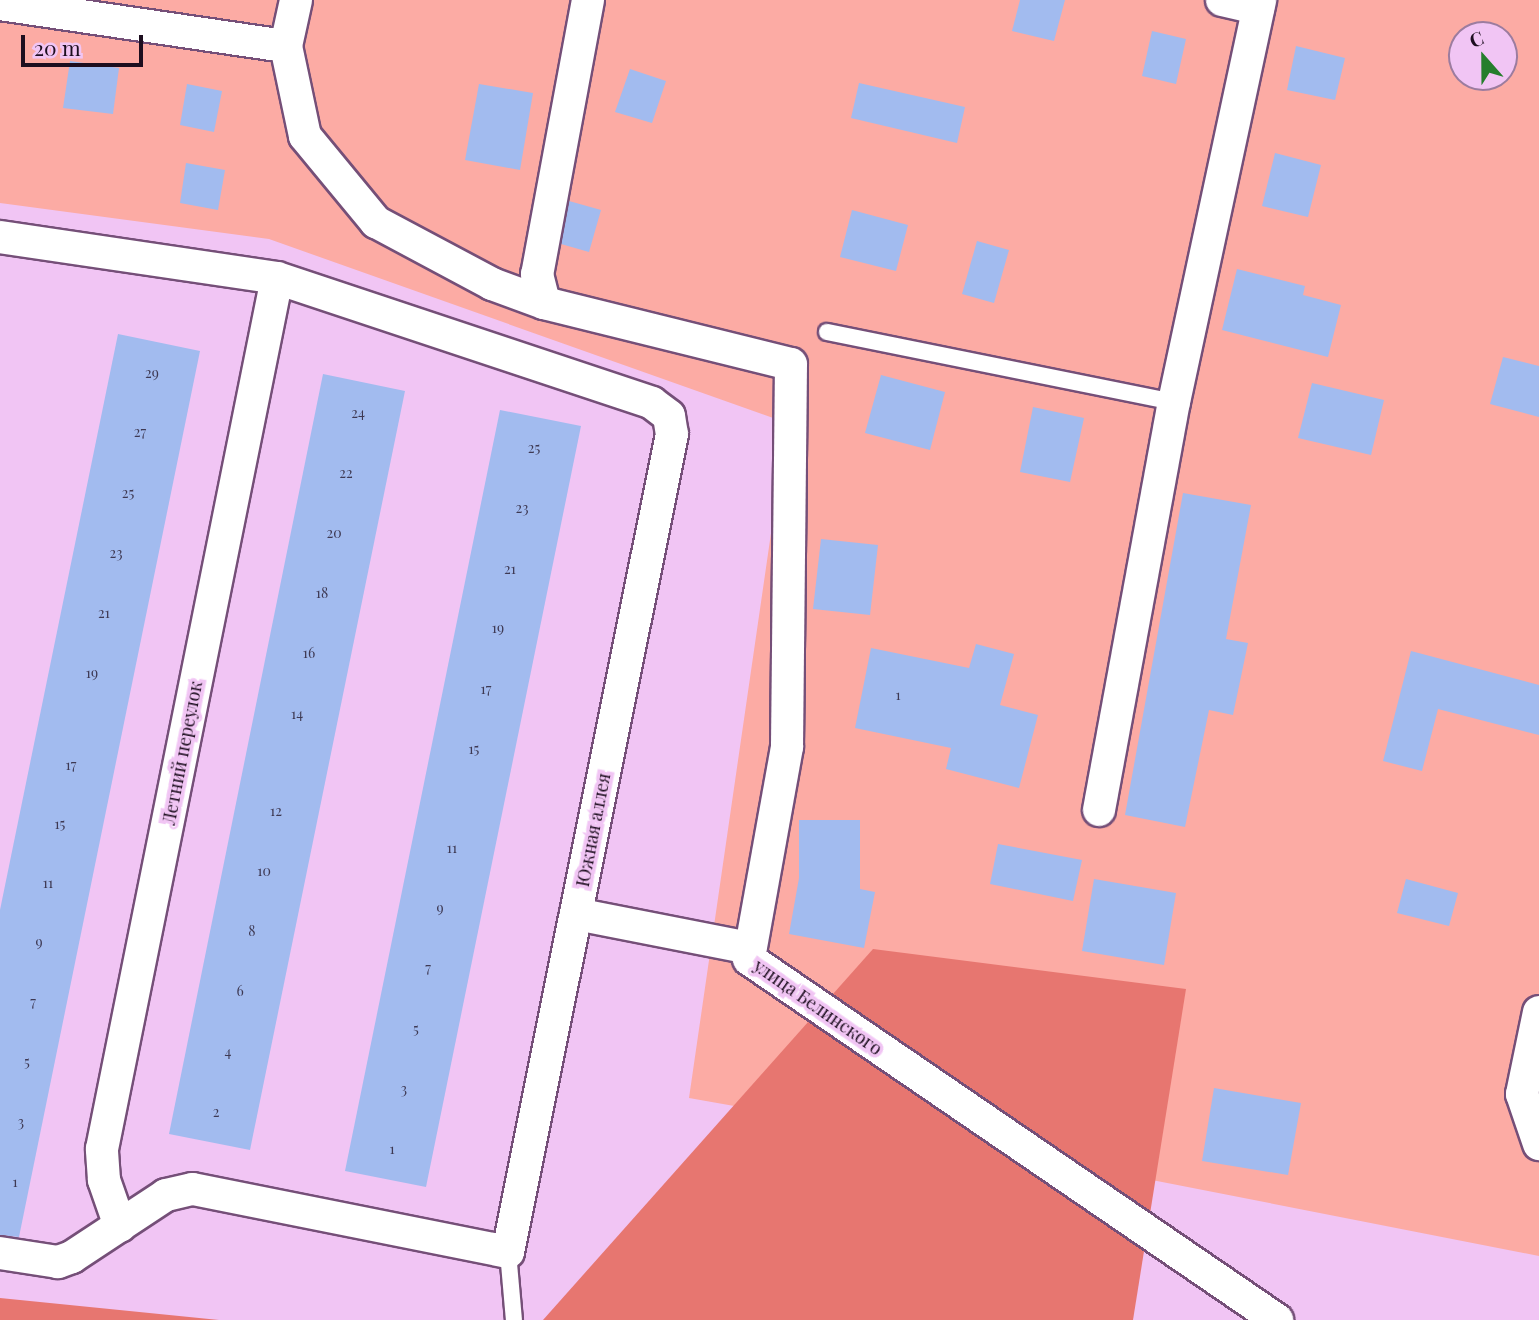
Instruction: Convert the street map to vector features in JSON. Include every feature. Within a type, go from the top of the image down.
[{"type":"street","points":[[296,0],[286,46],[305,136],[376,222],[492,284],[544,303]]},
{"type":"street","points":[[544,303],[537,274],[588,0]]},
{"type":"street","points":[[1099,810],[1174,402],[1259,4],[1222,0]]},
{"type":"street","points":[[0,4],[286,46]]},
{"type":"street","points":[[0,237],[277,278]]},
{"type":"street","name":"Южная аллея","points":[[277,278],[664,409],[672,434],[508,1252]]},
{"type":"street","name":"Летний переулок","points":[[120,1226],[104,1180],[102,1149],[277,278]]},
{"type":"street","name":"улица Белинского","points":[[544,303],[790,364],[787,747],[748,959],[1277,1320]]},
{"type":"street","points":[[576,914],[750,948]]},
{"type":"street","points":[[1539,1012],[1522,1094],[1539,1144]]},
{"type":"street","points":[[0,1253],[58,1262],[166,1195],[192,1189],[508,1252]]},
{"type":"lane","points":[[827,332],[1174,402]]},
{"type":"lane","points":[[508,1252],[514,1320]]},
{"type":"shaded area","points":[[0,0],[1539,0],[1539,1256],[1111,1172],[689,1098],[787,423],[269,239],[0,203]]},
{"type":"shaded area","points":[[873,949],[1186,989],[1133,1320],[543,1320]]},
{"type":"shaded area","points":[[0,1298],[219,1320],[0,1320]]},
{"type":"building","points":[[1020,0],[1065,0],[1054,41],[1012,31]]},
{"type":"building","points":[[1152,31],[1186,39],[1176,84],[1142,76]]},
{"type":"building","points":[[1296,46],[1345,58],[1335,100],[1287,90]]},
{"type":"building","points":[[70,61],[119,68],[113,114],[63,108]]},
{"type":"building","points":[[630,69],[666,81],[652,123],[615,112]]},
{"type":"building","points":[[859,83],[965,107],[957,143],[851,118]]},
{"type":"building","points":[[187,84],[222,91],[214,132],[180,125]]},
{"type":"building","points":[[479,84],[533,93],[520,170],[465,160]]},
{"type":"building","points":[[1275,153],[1321,165],[1308,217],[1262,206]]},
{"type":"building","points":[[186,163],[225,170],[218,210],[180,203]]},
{"type":"building","points":[[569,201],[601,210],[589,252],[561,244]]},
{"type":"building","points":[[852,210],[908,225],[896,271],[840,257]]},
{"type":"building","points":[[977,241],[1009,250],[994,303],[962,294]]},
{"type":"building","points":[[1237,269],[1305,286],[1303,295],[1341,305],[1328,357],[1222,330]]},
{"type":"building","points":[[118,334],[200,351],[19,1237],[0,1235],[0,910]]},
{"type":"building","points":[[1503,357],[1539,366],[1539,417],[1490,404]]},
{"type":"building","points":[[323,374],[405,391],[250,1150],[169,1134]]},
{"type":"building","points":[[881,375],[945,392],[930,450],[865,433]]},
{"type":"building","points":[[1312,383],[1384,400],[1371,455],[1298,438]]},
{"type":"building","points":[[1033,407],[1084,418],[1070,482],[1020,472]]},
{"type":"building","points":[[500,410],[581,426],[426,1187],[345,1171]]},
{"type":"building","points":[[1183,493],[1251,505],[1226,639],[1248,643],[1233,715],[1209,710],[1185,827],[1125,815]]},
{"type":"building","points":[[821,539],[878,545],[870,615],[813,609]]},
{"type":"building","points":[[976,644],[1014,654],[1000,705],[1038,715],[1019,788],[946,769],[951,748],[855,728],[871,648],[969,668]]},
{"type":"building","points":[[1411,651],[1539,685],[1539,735],[1438,709],[1422,771],[1383,761]]},
{"type":"building","points":[[799,820],[860,820],[860,889],[875,892],[864,948],[789,934],[799,878]]},
{"type":"building","points":[[998,844],[1082,860],[1073,901],[990,884]]},
{"type":"building","points":[[1094,879],[1176,893],[1164,965],[1082,951]]},
{"type":"building","points":[[1406,879],[1458,893],[1449,926],[1397,913]]},
{"type":"building","points":[[1214,1088],[1301,1103],[1288,1175],[1202,1161]]}]
